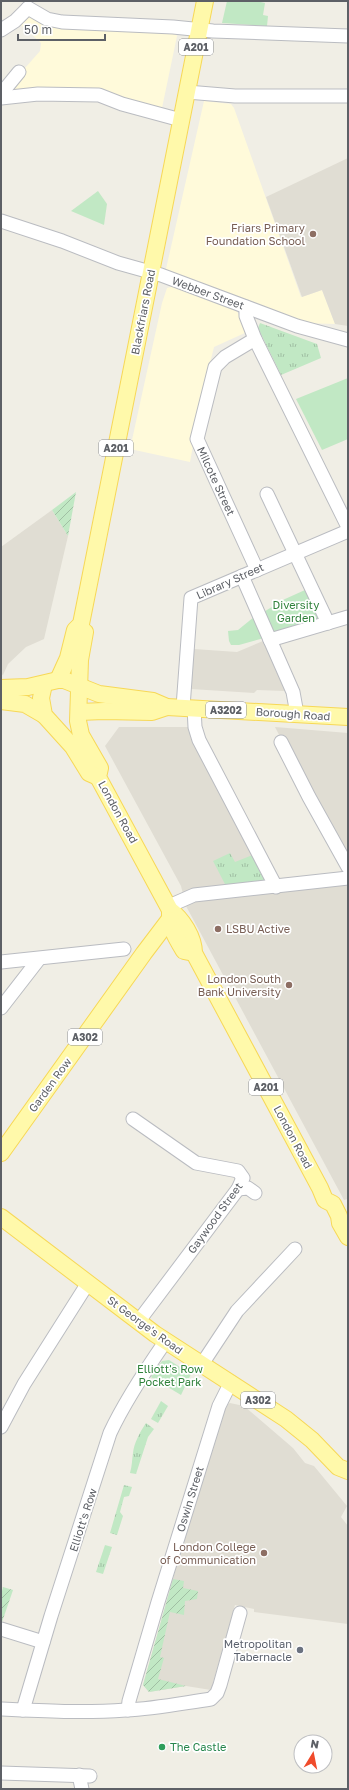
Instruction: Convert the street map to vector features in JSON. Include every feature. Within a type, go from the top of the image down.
[{"type":"main road","name":"Blackfriars Road","points":[[48,719],[41,698],[68,658],[75,630],[81,624],[205,1]]},
{"type":"main road","name":"Blackfriars Road","points":[[79,686],[80,660],[85,632],[81,624]]},
{"type":"main road","name":"A3202","points":[[1,688],[28,687],[64,680],[79,686]]},
{"type":"main road","name":"Borough Road","points":[[79,686],[99,694],[153,701],[167,707],[348,717]]},
{"type":"main road","name":"A201","points":[[79,686],[79,712]]},
{"type":"main road","points":[[1,701],[25,704],[48,719]]},
{"type":"main road","name":"Borough Road","points":[[79,712],[152,712],[167,707]]},
{"type":"main road","name":"London Road","points":[[79,712],[79,728],[81,735],[100,768],[98,777],[169,912],[171,928],[184,951],[194,953],[317,1181],[325,1200],[333,1204],[339,1216],[340,1223],[348,1237]]},
{"type":"main road","name":"A201","points":[[48,719],[73,747],[89,774],[98,777]]},
{"type":"main road","name":"Garden Row","points":[[1,1154],[144,953],[169,912]]},
{"type":"main road","name":"St George's Road","points":[[1,1217],[165,1342],[231,1382],[286,1419],[312,1440],[338,1467],[348,1471]]},
{"type":"street","points":[[1,30],[15,21],[28,4],[46,19],[54,21],[173,27],[199,30],[348,36]]},
{"type":"street","points":[[1,94],[19,72]]},
{"type":"street","points":[[187,92],[235,96],[348,96]]},
{"type":"street","points":[[1,98],[38,94],[99,95],[122,104],[181,120]]},
{"type":"street","name":"Webber Street","points":[[2,224],[62,241],[118,263],[151,272],[297,326],[348,340]]},
{"type":"street","points":[[246,307],[246,316],[256,340],[348,527]]},
{"type":"street","name":"Milcote Street","points":[[256,340],[225,357],[215,367],[197,439],[257,570]]},
{"type":"street","points":[[267,494],[328,623]]},
{"type":"street","name":"Library Street","points":[[188,708],[191,598],[348,531]]},
{"type":"street","points":[[242,576],[293,692],[297,714]]},
{"type":"street","points":[[270,640],[348,617]]},
{"type":"street","points":[[188,708],[201,744],[276,886]]},
{"type":"street","points":[[281,742],[348,868]]},
{"type":"street","points":[[169,912],[194,895],[348,878]]},
{"type":"street","points":[[1,962],[124,949]]},
{"type":"street","points":[[1,1008],[39,959]]},
{"type":"street","name":"Gaywood Street","points":[[133,1119],[196,1163],[238,1171],[243,1178],[238,1189],[138,1322]]},
{"type":"street","points":[[238,1189],[248,1188],[255,1193]]},
{"type":"street","points":[[202,1364],[237,1311],[295,1249]]},
{"type":"street","points":[[1,1427],[24,1384],[88,1283]]},
{"type":"street","name":"Elliott's Row","points":[[23,1710],[43,1642],[110,1433],[117,1418],[165,1342]]},
{"type":"street","name":"Oswin Street","points":[[128,1710],[138,1669],[163,1584],[219,1406],[231,1382]]},
{"type":"street","points":[[1,1709],[67,1712],[128,1710],[211,1700],[220,1686],[240,1613]]},
{"type":"street","points":[[1,1629],[43,1642]]},
{"type":"street","points":[[1,1773],[85,1775],[82,1789]]},
{"type":"shaded area","points":[[28,12],[175,32],[177,36],[162,108],[157,110],[128,104],[14,92],[10,85],[40,51],[41,43],[21,25],[19,21]]},
{"type":"shaded area","points":[[204,101],[231,104],[234,108],[301,297],[322,290],[335,324],[302,323],[174,274],[166,269]]},
{"type":"shaded area","name":"Friars Primary Foundation School","points":[[348,158],[348,326],[335,324],[322,290],[302,297],[266,197]]},
{"type":"shaded area","points":[[174,286],[234,307],[247,332],[214,347],[203,391],[190,462],[130,449],[162,303],[167,288]]},
{"type":"shaded area","points":[[52,510],[68,536],[44,639],[26,647],[8,664],[3,675],[1,674],[1,547]]},
{"type":"shaded area","points":[[263,641],[285,691],[257,690],[254,693],[191,689],[194,649],[237,652]]},
{"type":"shaded area","name":"London South Bank University","points":[[119,727],[195,727],[273,881],[348,878],[348,1199],[344,1200],[186,906],[181,886],[105,746]]},
{"type":"shaded area","points":[[275,727],[348,733],[348,867]]},
{"type":"shaded area","name":"London College of Communication","points":[[230,1403],[244,1406],[293,1448],[305,1463],[314,1466],[347,1506],[341,1517],[348,1526],[348,1624],[254,1612],[254,1609],[235,1605],[211,1690],[186,1686],[149,1692],[143,1685],[173,1579],[186,1525],[226,1405]]},
{"type":"green space","points":[[227,1],[256,1],[265,3],[263,15],[268,16],[267,26],[222,23]]},
{"type":"green space","points":[[98,191],[107,204],[104,225],[71,211]]},
{"type":"green space","points":[[260,323],[317,344],[321,358],[281,375],[258,328]]},
{"type":"green space","points":[[348,378],[348,439],[322,450],[296,399]]},
{"type":"green space","points":[[76,492],[68,536],[52,510]]},
{"type":"green space","name":"Diversity Garden","points":[[305,590],[320,622],[272,635],[262,613],[285,599]]},
{"type":"green space","points":[[254,617],[264,638],[239,645],[231,645],[228,631],[238,630]]},
{"type":"green space","points":[[230,853],[235,862],[255,854],[269,880],[255,886],[227,888],[213,861]]},
{"type":"green space","name":"Elliott's Row Pocket Park","points":[[169,1360],[191,1374],[181,1395],[151,1377],[162,1361]]},
{"type":"green space","points":[[161,1401],[168,1406],[158,1423],[151,1419]]},
{"type":"green space","points":[[146,1423],[154,1429],[148,1437],[136,1474],[130,1473],[135,1445]]},
{"type":"green space","points":[[124,1485],[132,1487],[129,1496],[124,1497],[120,1512],[123,1516],[117,1535],[110,1533]]},
{"type":"green space","points":[[105,1545],[112,1547],[103,1574],[96,1572]]},
{"type":"green space","points":[[173,1579],[184,1581],[183,1588],[198,1591],[197,1599],[185,1601],[184,1615],[170,1612],[160,1657],[164,1658],[158,1679],[186,1686],[149,1692],[143,1685]]},
{"type":"green space","points":[[3,1587],[13,1590],[1,1625],[1,1595]]},
{"type":"place","name":"Friars Primary Foundation School","points":[[313,234]]},
{"type":"place","name":"LSBU Active","points":[[218,929]]},
{"type":"place","name":"London South Bank University","points":[[289,985]]},
{"type":"place","name":"London College of Communication","points":[[264,1553]]},
{"type":"place","name":"Metropolitan Tabernacle","points":[[300,1650]]},
{"type":"place","name":"The Castle","points":[[162,1747]]}]
